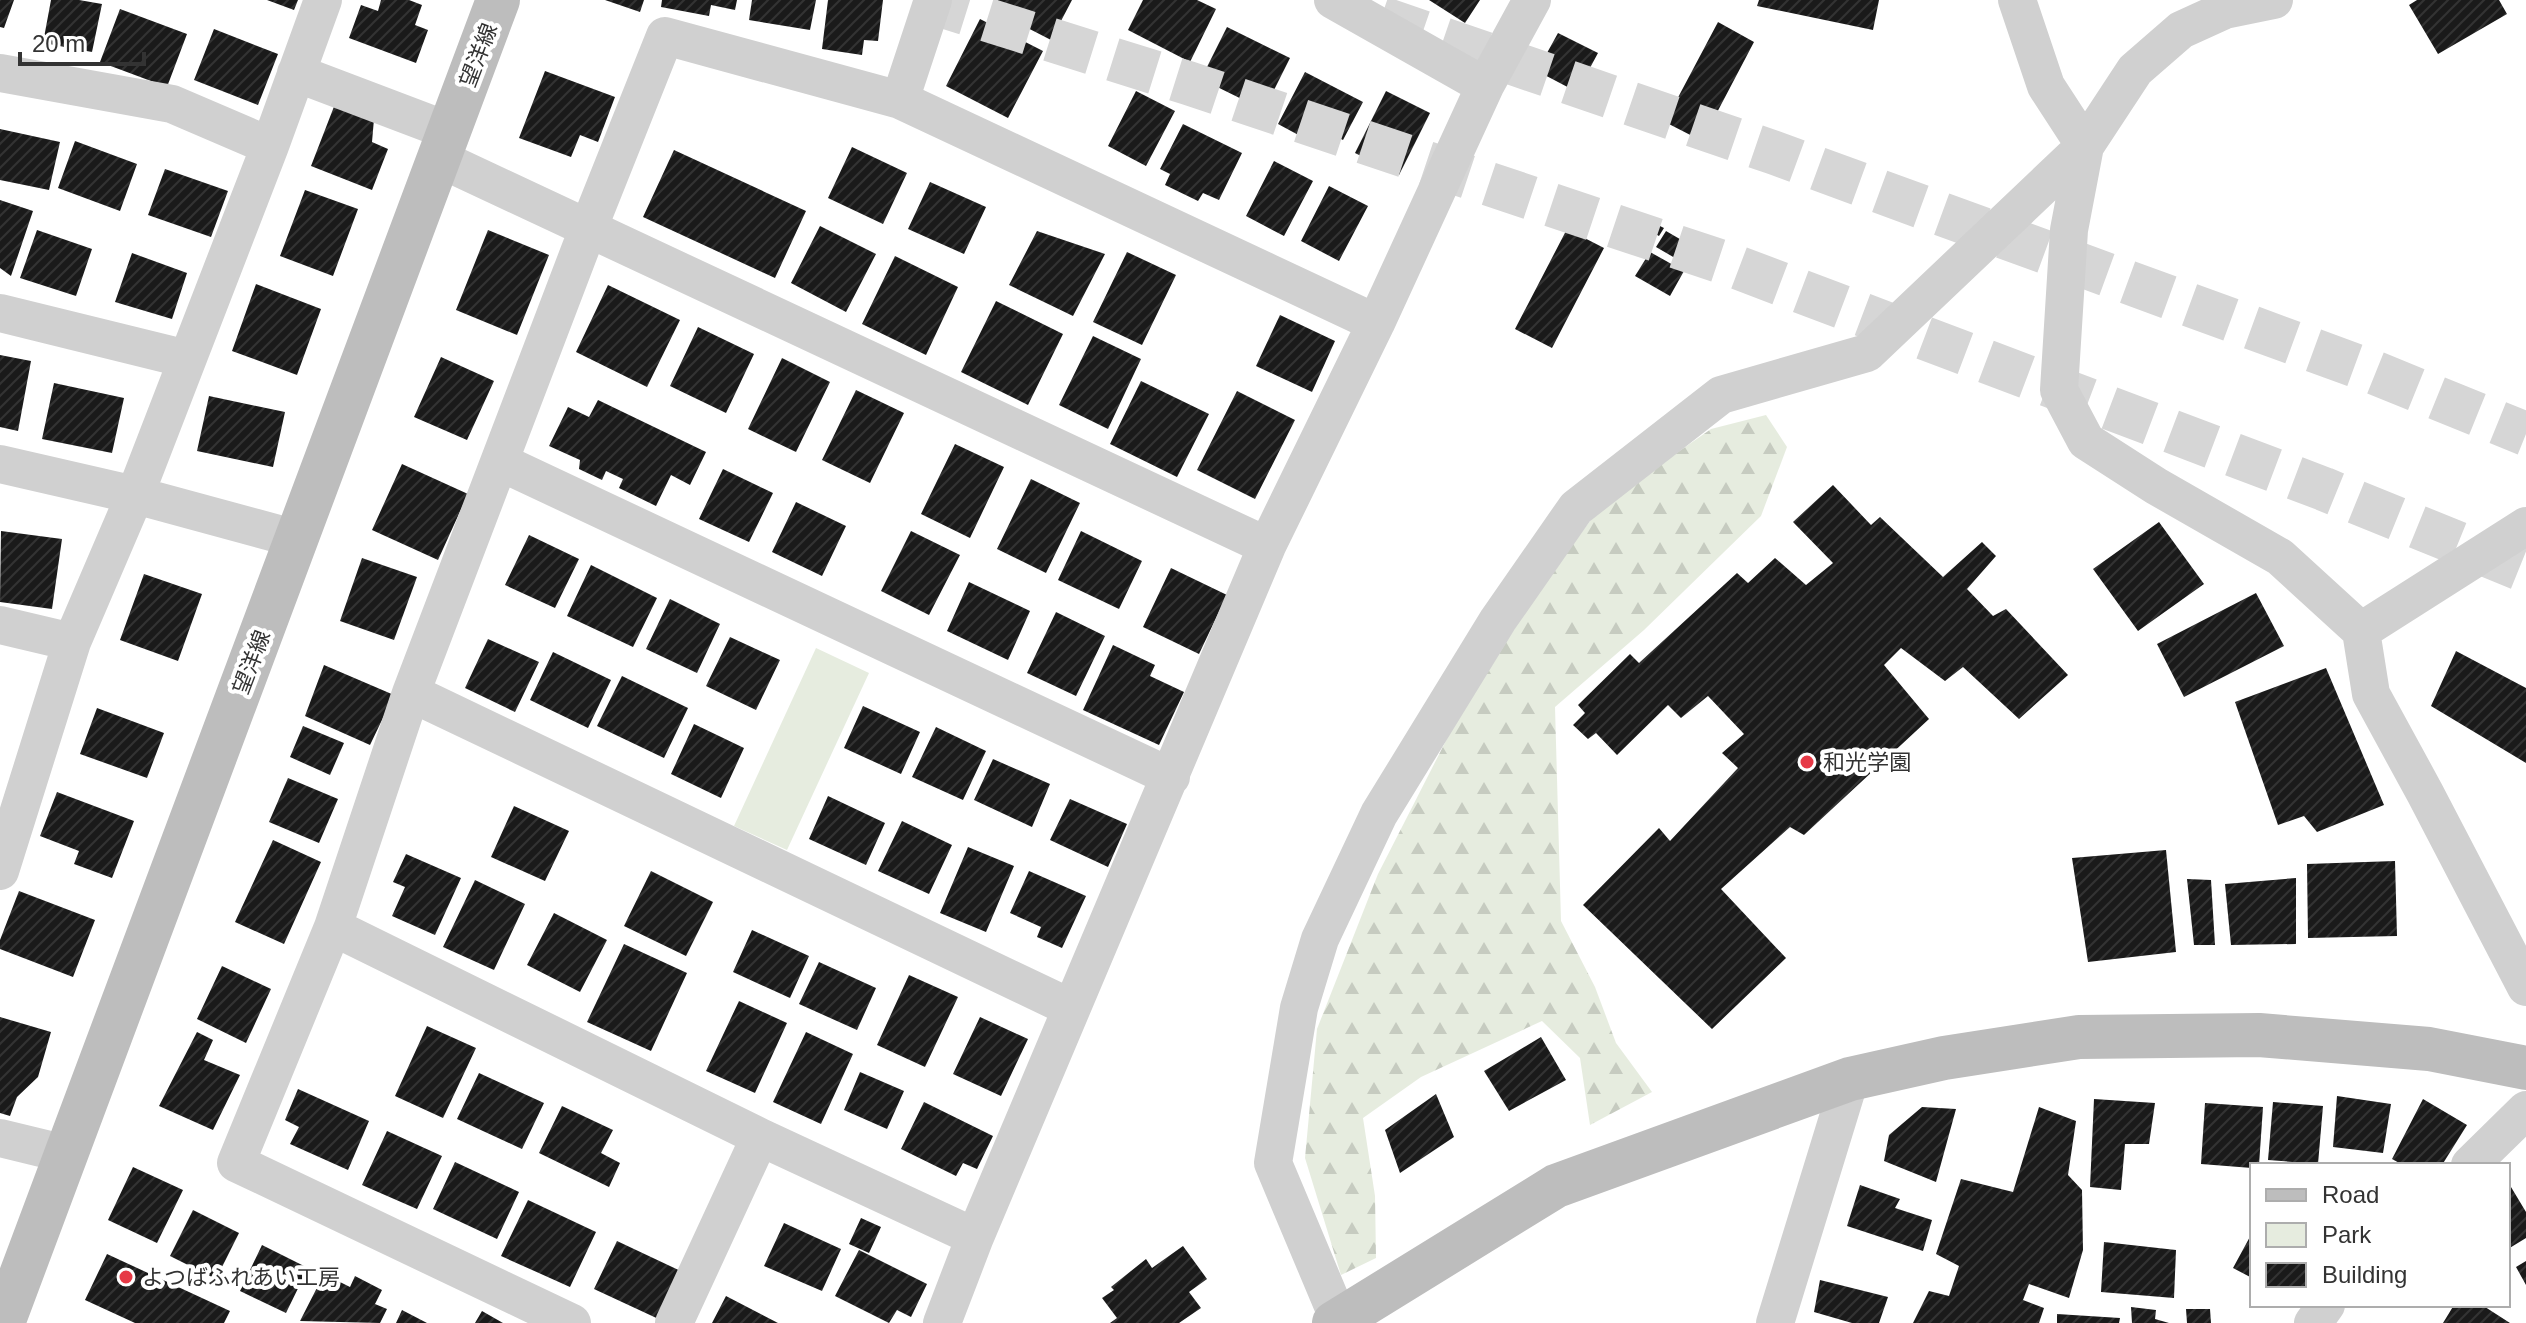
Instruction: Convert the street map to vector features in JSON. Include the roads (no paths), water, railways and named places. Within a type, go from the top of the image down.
[{"type":"street","points":[[0,871],[72,642],[135,495],[323,0]]},
{"type":"street","name":"望洋線","points":[[3,1323],[498,0]]},
{"type":"street","points":[[900,100],[933,0]]},
{"type":"street","points":[[1333,0],[1485,86]]},
{"type":"street","points":[[942,1323],[975,1237],[1267,546],[1376,323],[1485,86],[1532,0]]},
{"type":"street","points":[[2017,0],[2046,86],[2085,146],[2069,230],[2059,390],[2086,441],[2156,486],[2280,557],[2361,631],[2371,694],[2526,987]]},
{"type":"street","points":[[2274,0],[2225,10],[2181,30],[2135,70],[2085,146],[1867,353],[1721,395],[1576,508],[1498,620],[1379,814],[1320,939],[1299,1008],[1273,1163],[1336,1321],[1556,1186],[1850,1079],[1944,1058],[2079,1037],[2259,1035],[2429,1049],[2526,1068]]},
{"type":"street","points":[[572,1323],[236,1163],[333,927],[411,693],[665,36],[900,100],[1376,323]]},
{"type":"street","points":[[0,73],[172,104],[270,146]]},
{"type":"street","points":[[296,73],[444,144],[588,229],[1267,546]]},
{"type":"street","points":[[0,313],[187,359]]},
{"type":"street","points":[[500,462],[1171,777]]},
{"type":"street","points":[[0,464],[135,495],[297,539]]},
{"type":"street","points":[[2361,631],[2526,526]]},
{"type":"street","points":[[0,625],[72,642]]},
{"type":"street","points":[[411,693],[1071,1008]]},
{"type":"street","points":[[333,927],[760,1137],[975,1237]]},
{"type":"street","points":[[1775,1323],[1850,1079]]},
{"type":"street","points":[[2472,1163],[2526,1110]]},
{"type":"street","points":[[674,1323],[760,1137]]},
{"type":"street","points":[[0,1138],[66,1154]]},
{"type":"tunnel","points":[[924,0],[1188,83],[1731,265],[2324,489],[2526,571]]},
{"type":"tunnel","points":[[1381,18],[1775,153],[2373,372],[2526,434]]},
{"type":"place","name":"和光学園","points":[[1807,762]]},
{"type":"place","name":"よつばふれあい工房","points":[[126,1277]]}]
